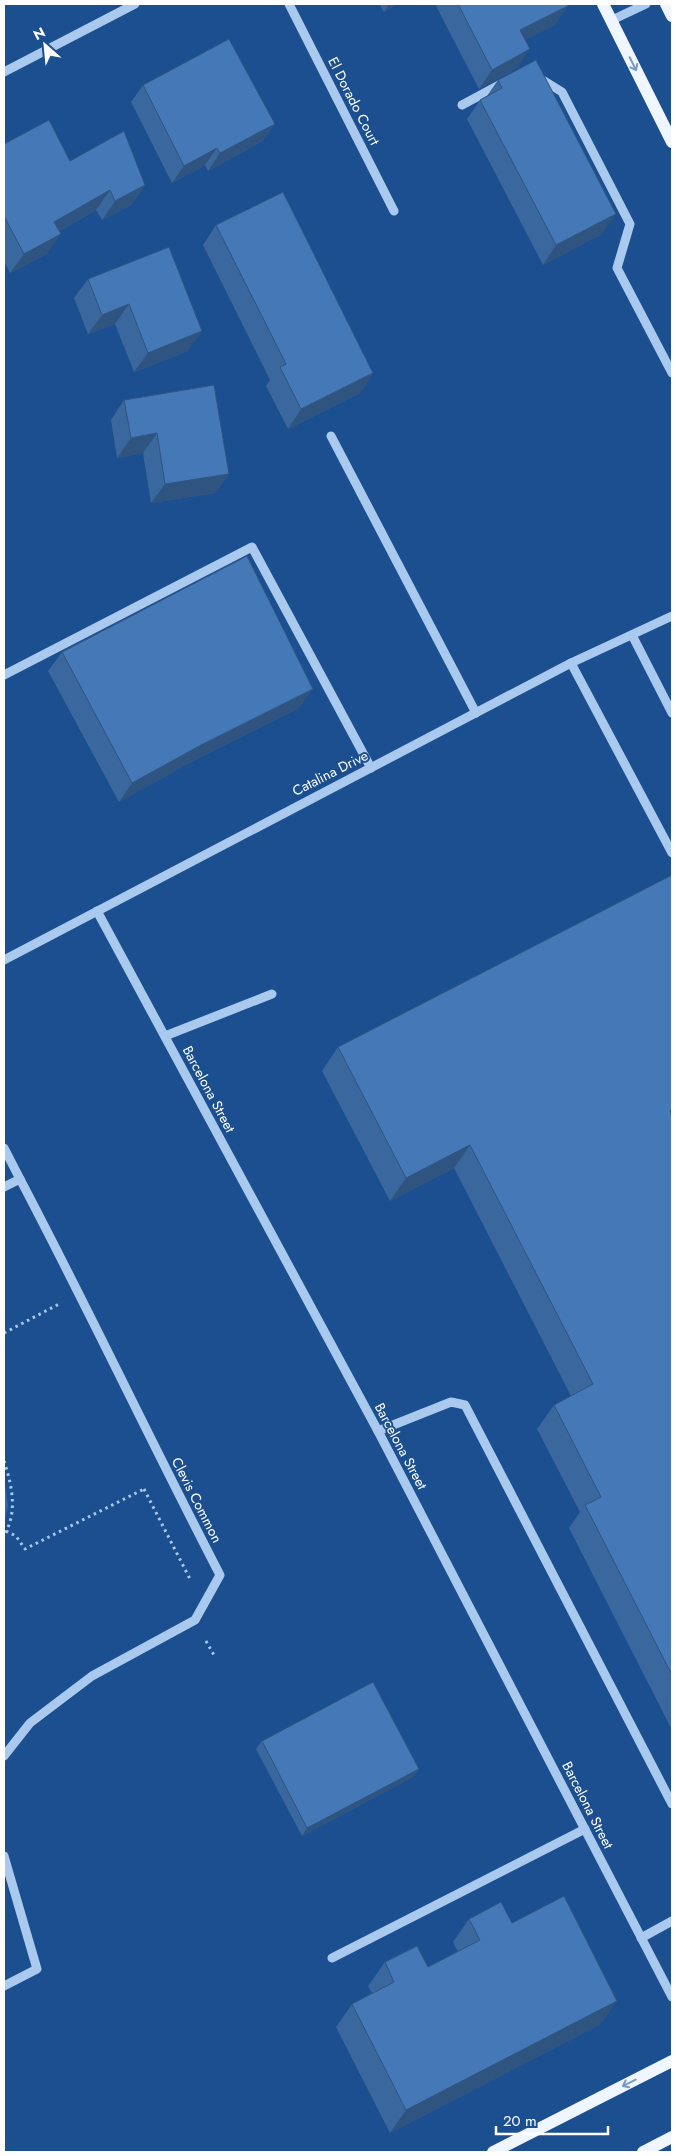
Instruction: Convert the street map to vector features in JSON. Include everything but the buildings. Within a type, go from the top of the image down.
[{"type":"main road","points":[[603,4],[672,142]]},
{"type":"main road","points":[[666,4],[672,16]]},
{"type":"main road","points":[[493,2152],[672,2061]]},
{"type":"main road","points":[[643,2152],[672,2137]]},
{"type":"street","points":[[4,72],[134,4]]},
{"type":"street","name":"El Dorado Court","points":[[289,4],[394,211]]},
{"type":"street","points":[[612,20],[646,4]]},
{"type":"street","points":[[534,75],[562,92],[630,224],[617,268],[672,373]]},
{"type":"street","points":[[462,106],[511,79]]},
{"type":"street","points":[[331,436],[476,713]]},
{"type":"street","points":[[4,675],[252,546],[371,768]]},
{"type":"street","name":"Catalina Drive","points":[[4,960],[571,663],[672,616]]},
{"type":"street","points":[[632,635],[672,713]]},
{"type":"street","points":[[571,663],[672,853]]},
{"type":"street","name":"Barcelona Street","points":[[97,911],[378,1431],[672,1997]]},
{"type":"street","points":[[165,1036],[272,994]]},
{"type":"street","name":"Clevis Common","points":[[4,1148],[74,1282],[137,1414],[220,1576],[195,1620],[92,1676],[30,1722],[4,1756]]},
{"type":"street","points":[[4,1187],[20,1179]]},
{"type":"street","points":[[378,1431],[451,1402],[465,1405],[672,1804]]},
{"type":"street","points":[[332,1958],[585,1829]]},
{"type":"street","points":[[4,1856],[37,1969],[4,1986]]},
{"type":"street","points":[[641,1938],[672,1920]]},
{"type":"path","points":[[4,1332],[61,1302]]},
{"type":"path","points":[[4,1462],[13,1500],[4,1535]]},
{"type":"path","points":[[6,1531],[16,1536],[25,1548],[149,1486]]},
{"type":"path","points":[[144,1489],[190,1579],[186,1586]]},
{"type":"shaded area","points":[[4,1477],[8,1506],[4,1523]]}]
